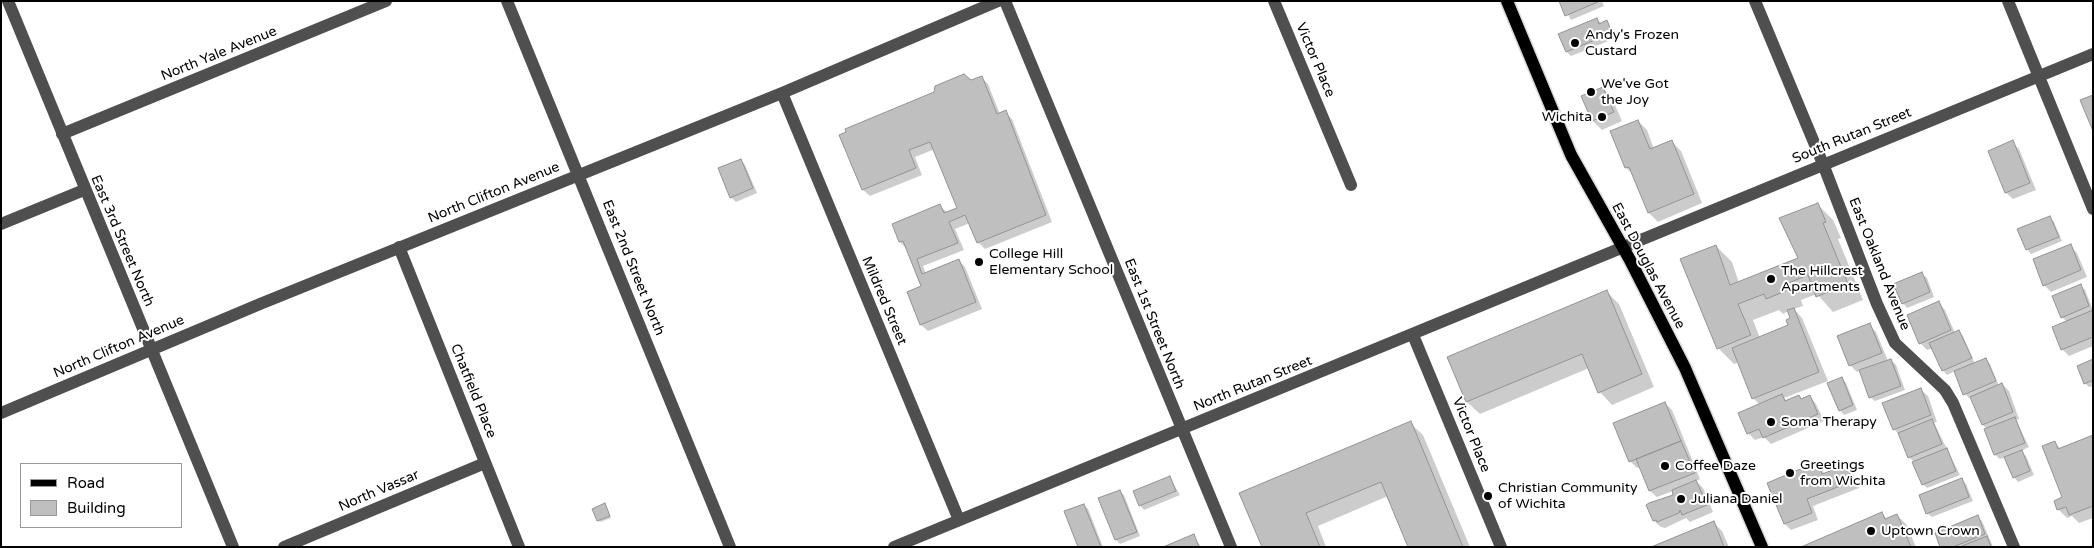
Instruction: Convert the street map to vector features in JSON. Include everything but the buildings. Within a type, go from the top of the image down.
[{"type":"main road","name":"East Douglas Avenue","points":[[1507,1],[1571,155],[1622,247],[1685,368],[1762,547]]},
{"type":"street","name":"East 3rd Street North","points":[[8,1],[84,190],[233,547]]},
{"type":"street","name":"North Yale Avenue","points":[[62,134],[386,1]]},
{"type":"street","name":"East 2nd Street North","points":[[507,1],[730,547]]},
{"type":"street","name":"North Clifton Avenue","points":[[1,413],[399,247],[782,93],[998,1]]},
{"type":"street","name":"East 1st Street North","points":[[1005,1],[1231,547]]},
{"type":"street","name":"Victor Place","points":[[1274,1],[1351,186]]},
{"type":"street","name":"East Oakland Avenue","points":[[1755,1],[1877,304],[1895,343],[1945,390],[1953,403],[2014,547]]},
{"type":"street","points":[[2008,1],[2093,209]]},
{"type":"street","name":"South Rutan Street","points":[[1622,247],[2093,54]]},
{"type":"street","name":"Mildred Street","points":[[782,93],[959,520]]},
{"type":"street","points":[[1,224],[84,190]]},
{"type":"street","name":"Chatfield Place","points":[[399,247],[519,547]]},
{"type":"street","name":"North Rutan Street","points":[[894,547],[1413,335],[1622,247]]},
{"type":"street","name":"Victor Place","points":[[1413,335],[1501,547]]},
{"type":"street","name":"North Vassar","points":[[284,547],[485,463]]},
{"type":"place","name":"Andy's Frozen Custard","points":[[1575,43]]},
{"type":"place","name":"We've Got the Joy","points":[[1591,92]]},
{"type":"place","name":"Wichita","points":[[1602,117]]},
{"type":"place","name":"College Hill Elementary School","points":[[979,262]]},
{"type":"place","name":"The Hillcrest Apartments","points":[[1771,279]]},
{"type":"place","name":"Soma Therapy","points":[[1771,422]]},
{"type":"place","name":"Coffee Daze","points":[[1665,466]]},
{"type":"place","name":"Greetings from Wichita","points":[[1790,473]]},
{"type":"place","name":"Christian Community of Wichita","points":[[1488,496]]},
{"type":"place","name":"Juliana Daniel","points":[[1681,499]]},
{"type":"place","name":"Uptown Crown","points":[[1871,531]]}]
